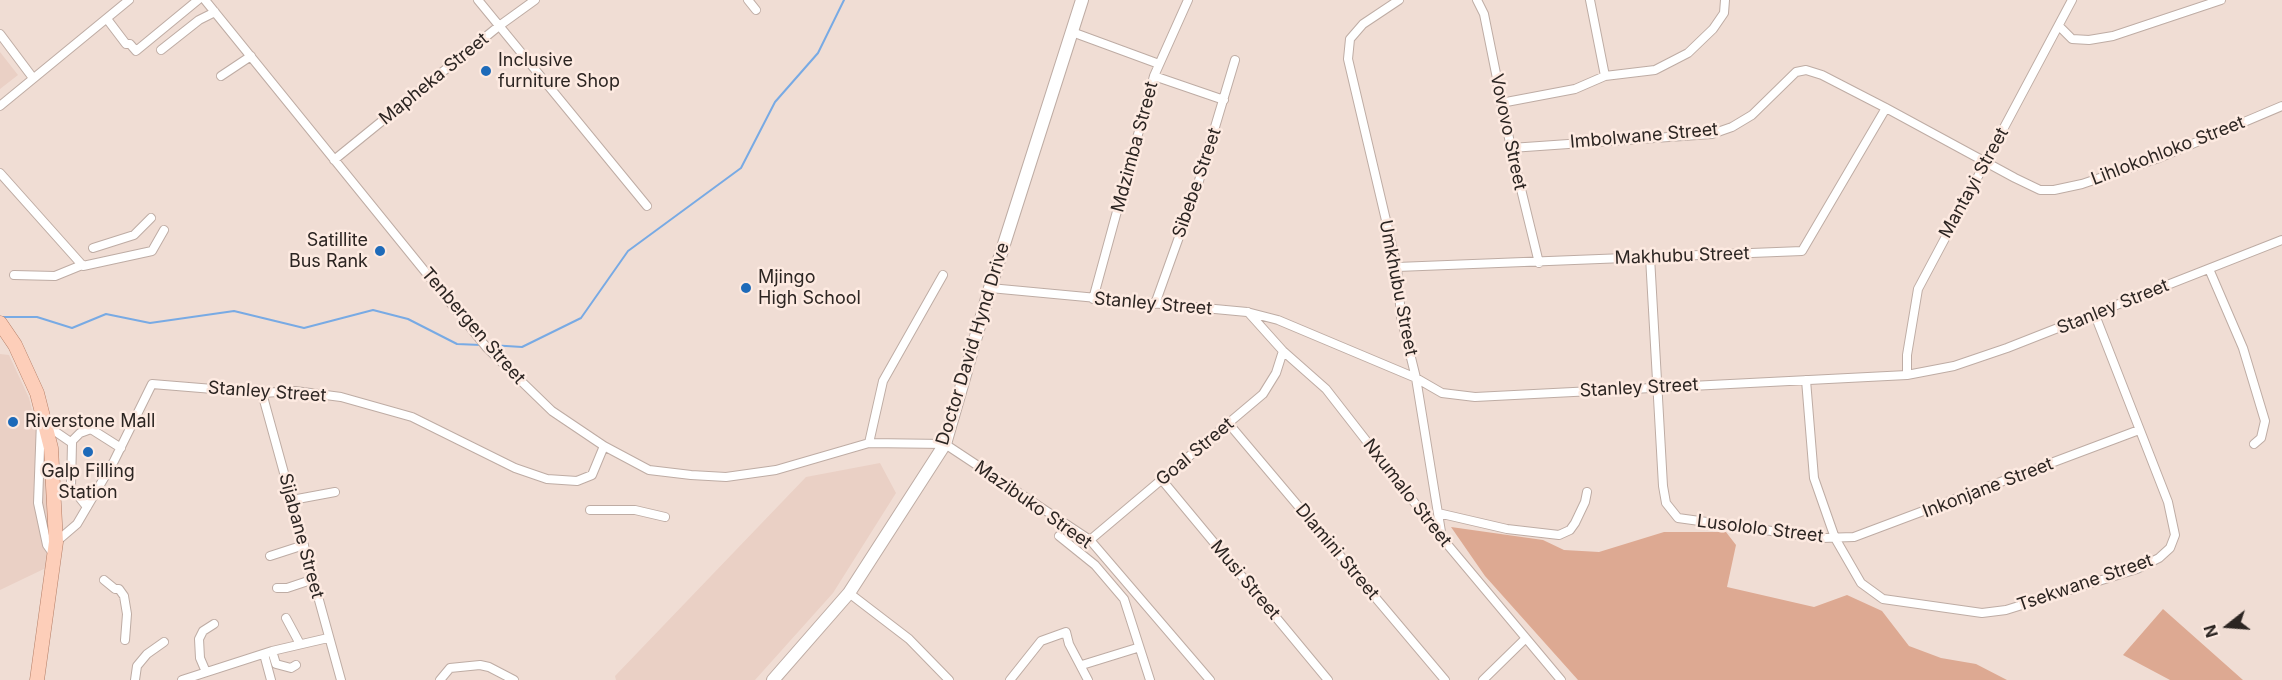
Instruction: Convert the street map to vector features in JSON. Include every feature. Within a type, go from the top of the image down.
[{"type":"main road","name":"Doctor David Hynd Drive","points":[[773,680],[849,594],[945,444],[990,288],[1082,0]]},
{"type":"main road","points":[[0,323],[15,345],[37,393],[51,448],[55,549],[35,680]]},
{"type":"street","points":[[0,106],[129,0]]},
{"type":"street","points":[[107,19],[126,44],[130,44],[136,51],[198,0]]},
{"type":"street","name":"Tenbergen Street","points":[[205,0],[503,365],[552,411],[604,446],[649,470],[726,477],[776,470],[868,443],[945,444]]},
{"type":"street","points":[[478,0],[646,206]]},
{"type":"street","name":"Mapheka Street","points":[[334,160],[499,26],[535,0]]},
{"type":"street","points":[[748,0],[756,10]]},
{"type":"street","name":"Mdzimba Street","points":[[1093,298],[1154,76],[1188,0]]},
{"type":"street","name":"Umkhubu Street","points":[[1399,0],[1363,24],[1350,39],[1348,59],[1397,267],[1401,317],[1416,378],[1442,538]]},
{"type":"street","name":"Vovovo Street","points":[[1478,0],[1484,14],[1510,148],[1539,264]]},
{"type":"street","points":[[1590,0],[1605,76]]},
{"type":"street","points":[[1501,104],[1575,89],[1605,76],[1655,70],[1689,53],[1713,29],[1724,13],[1725,0]]},
{"type":"street","name":"Mantayi Street","points":[[1907,375],[1907,355],[1918,288],[2072,0]]},
{"type":"street","points":[[2059,26],[2072,39],[2089,40],[2113,36],[2221,0]]},
{"type":"street","points":[[161,51],[199,20],[215,12]]},
{"type":"street","points":[[1072,32],[1158,64]]},
{"type":"street","points":[[0,34],[33,78]]},
{"type":"street","points":[[221,76],[250,56]]},
{"type":"street","name":"Sibebe Street","points":[[1155,304],[1198,184],[1235,60]]},
{"type":"street","name":"Imbolwane Street","points":[[1510,148],[1712,134],[1732,127],[1752,115],[1796,72],[1806,70],[1822,75],[1886,108],[1986,163]]},
{"type":"street","points":[[1154,76],[1224,100]]},
{"type":"street","name":"Lihlokohloko Street","points":[[1986,163],[2040,190],[2054,190],[2082,184],[2158,158],[2282,106]]},
{"type":"street","name":"Makhubu Street","points":[[1397,267],[1539,264],[1802,251],[1886,108]]},
{"type":"street","points":[[0,173],[82,265]]},
{"type":"street","points":[[93,248],[134,235],[151,218]]},
{"type":"street","points":[[14,275],[55,276],[82,265],[152,251],[164,230]]},
{"type":"street","name":"Stanley Street","points":[[990,288],[1247,312],[1278,320],[1416,378],[1442,393],[1475,397],[1907,375],[1954,366],[2095,315],[2282,240]]},
{"type":"street","points":[[1650,257],[1658,387]]},
{"type":"street","points":[[2208,269],[2243,348],[2265,422],[2265,430],[2254,444]]},
{"type":"street","points":[[868,443],[883,381],[943,274]]},
{"type":"street","name":"Nxumalo Street","points":[[1247,312],[1282,351],[1326,388],[1442,538],[1561,680]]},
{"type":"street","name":"Tsekwane Street","points":[[1806,380],[1814,478],[1835,538],[1861,583],[1883,599],[1982,614],[2053,597],[2137,569],[2159,558],[2170,548],[2175,535],[2168,501],[2095,315]]},
{"type":"street","name":"Goal Street","points":[[1090,540],[1263,394],[1276,373],[1282,351]]},
{"type":"street","name":"Stanley Street","points":[[55,549],[87,507],[121,447],[152,384],[262,393],[295,391],[341,397],[412,417],[515,468],[547,479],[577,481],[592,475],[604,446]]},
{"type":"street","name":"Lusololo Street","points":[[1658,387],[1663,486],[1666,503],[1678,518],[1835,538]]},
{"type":"street","name":"Sijabane Street","points":[[262,393],[341,680]]},
{"type":"street","points":[[43,416],[56,432],[71,442]]},
{"type":"street","name":"Dlamini Street","points":[[1229,424],[1445,680]]},
{"type":"street","points":[[87,507],[71,487],[71,442],[80,433],[91,429],[121,447]]},
{"type":"street","name":"Inkonjane Street","points":[[1835,538],[1854,537],[1896,523],[2139,430]]},
{"type":"street","name":"Mazibuko Street","points":[[945,444],[1090,540],[1210,680]]},
{"type":"street","name":"Musi Street","points":[[1162,480],[1328,680]]},
{"type":"street","points":[[292,500],[335,492]]},
{"type":"street","points":[[1438,513],[1507,529],[1559,535],[1570,530],[1575,523],[1587,492]]},
{"type":"street","points":[[590,510],[635,510],[665,517]]},
{"type":"street","points":[[1059,536],[1095,565],[1124,599],[1137,648],[1150,680]]},
{"type":"street","points":[[270,556],[304,544]]},
{"type":"street","points":[[277,588],[286,588],[314,579]]},
{"type":"street","points":[[104,580],[115,589],[119,589],[124,596],[127,614],[125,640]]},
{"type":"street","points":[[849,594],[909,639],[949,680]]},
{"type":"street","points":[[286,618],[300,644]]},
{"type":"street","points":[[201,676],[199,639],[203,631],[214,624]]},
{"type":"street","points":[[1010,680],[1041,641],[1066,632],[1069,644],[1088,680]]},
{"type":"street","points":[[182,680],[201,676],[268,653],[328,638]]},
{"type":"street","points":[[1483,680],[1525,639]]},
{"type":"street","points":[[135,680],[137,666],[147,654],[164,642]]},
{"type":"street","points":[[1082,665],[1137,648]]},
{"type":"street","points":[[268,653],[276,664],[291,668],[296,665]]},
{"type":"street","points":[[268,653],[271,680]]},
{"type":"street","points":[[440,680],[450,668],[480,665],[489,667],[514,680]]},
{"type":"shaded area","points":[[0,52],[18,75],[0,89]]},
{"type":"shaded area","name":"Riverstone Mall","points":[[0,354],[9,355],[29,398],[45,461],[50,514],[48,567],[0,590]]},
{"type":"shaded area","points":[[880,463],[896,493],[833,593],[755,680],[616,680],[615,676],[806,477]]},
{"type":"shaded area","points":[[1451,527],[1543,540],[1564,550],[1599,552],[1664,532],[1726,532],[1736,545],[1727,587],[1814,607],[1847,595],[1882,611],[1909,646],[1941,658],[1976,664],[2007,680],[1578,680],[1485,576]]},
{"type":"shaded area","points":[[2163,609],[2243,680],[2170,680],[2123,655]]},
{"type":"waterway","points":[[490,345],[522,347],[581,318],[628,251],[741,168],[775,102],[818,53],[844,0]]},
{"type":"waterway","points":[[0,317],[37,317],[72,328],[106,314],[150,323],[234,311],[304,328],[373,310],[408,319],[457,344],[481,345]]},
{"type":"place","name":"Inclusive furniture Shop","points":[[486,71]]},
{"type":"place","name":"Satillite Bus Rank","points":[[380,251]]},
{"type":"place","name":"Mjingo High School","points":[[746,288]]},
{"type":"place","name":"Riverstone Mall","points":[[13,422]]},
{"type":"place","name":"Galp Filling Station","points":[[88,452]]}]
